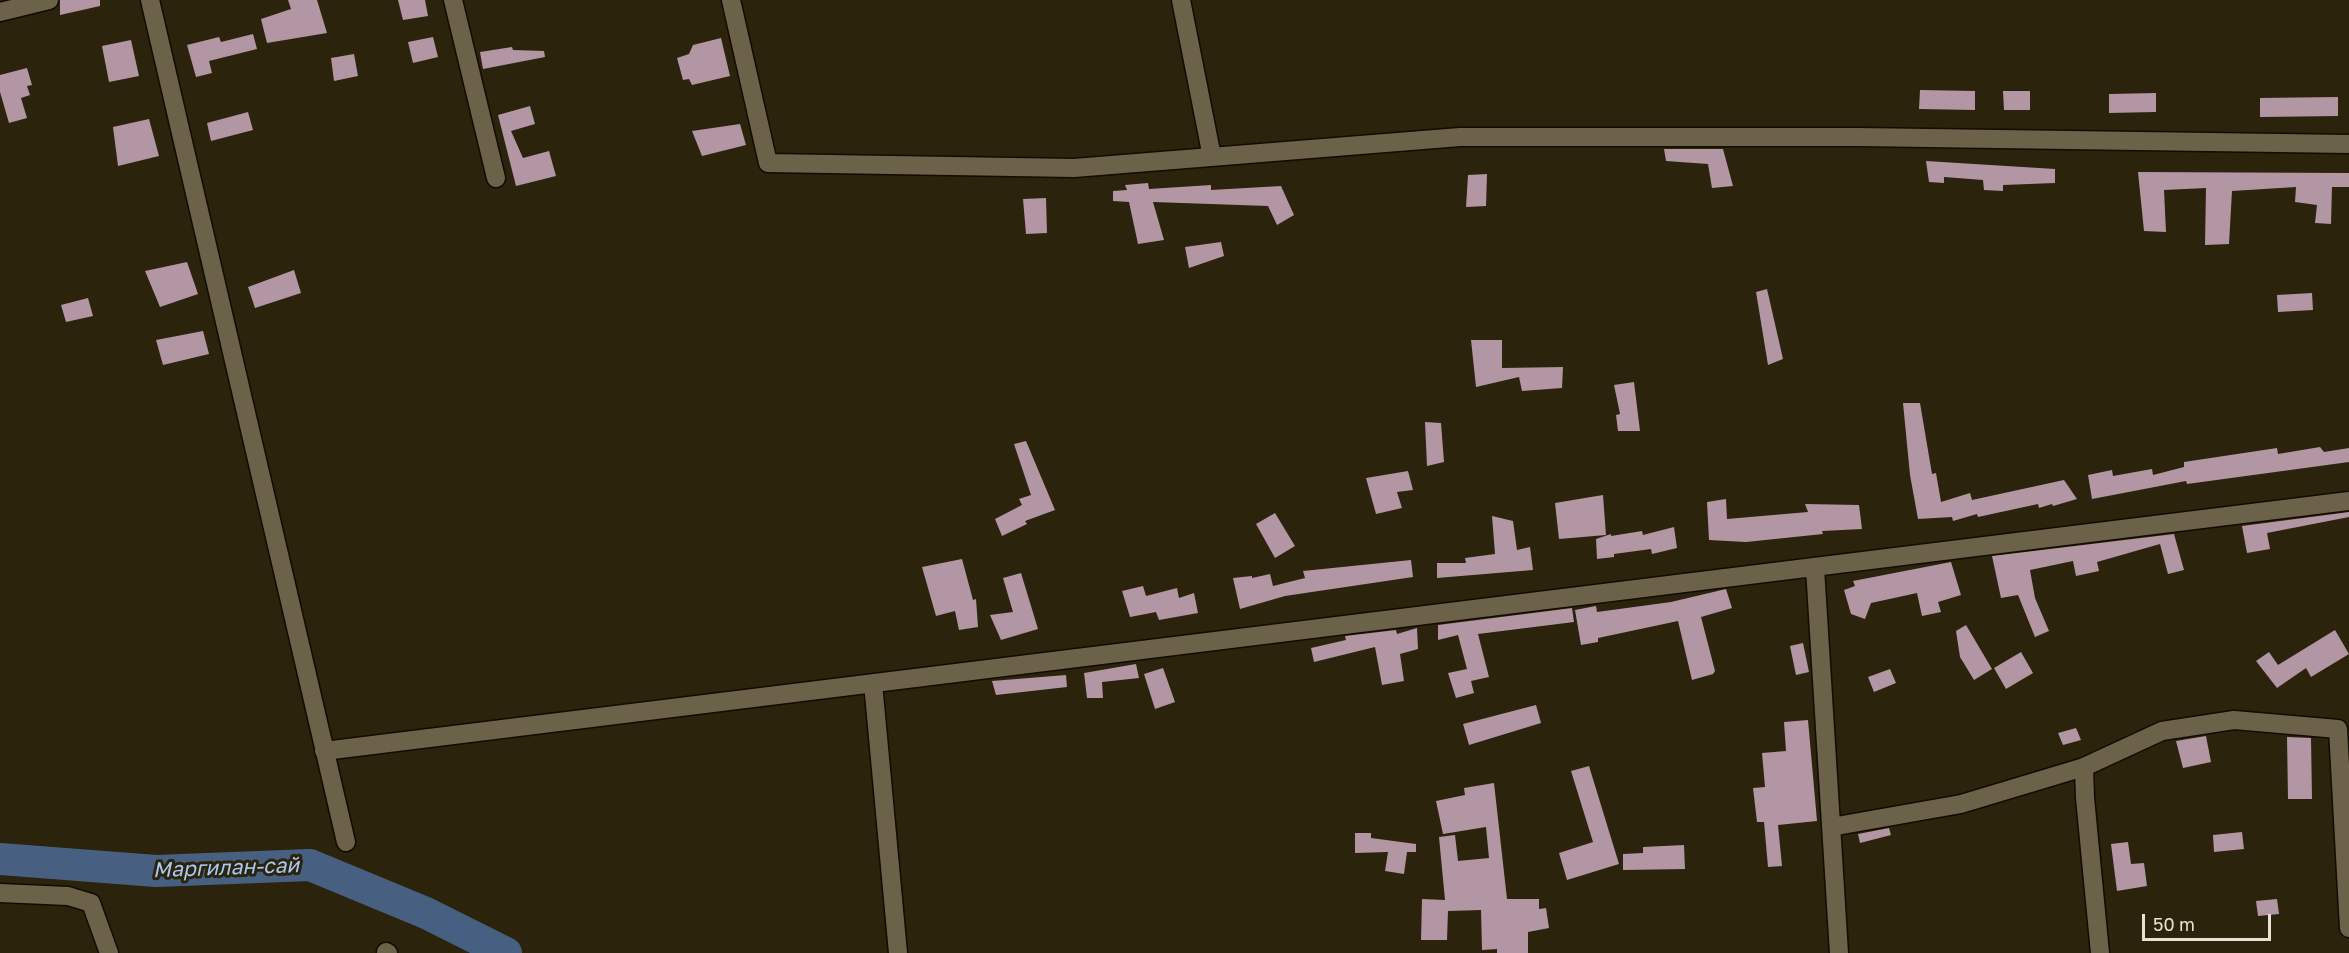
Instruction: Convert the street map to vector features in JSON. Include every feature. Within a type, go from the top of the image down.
[{"type":"street","points":[[0,12],[49,0]]},
{"type":"street","points":[[150,0],[346,842]]},
{"type":"street","points":[[453,0],[496,178]]},
{"type":"street","points":[[731,0],[768,163],[1074,168],[1460,137],[1858,137],[2349,144]]},
{"type":"street","points":[[1181,0],[1212,157]]},
{"type":"street","points":[[324,751],[2349,501]]},
{"type":"street","points":[[1815,568],[1839,953]]},
{"type":"street","points":[[873,683],[898,953]]},
{"type":"street","points":[[1830,827],[1961,804],[2084,767],[2162,731],[2234,720],[2344,729],[2349,928]]},
{"type":"street","points":[[2084,767],[2100,953]]},
{"type":"street","points":[[0,893],[68,896],[91,903],[109,953]]},
{"type":"building","points":[[60,0],[100,0],[100,6],[60,15]]},
{"type":"building","points":[[288,0],[317,0],[327,33],[267,43],[261,19],[291,9]]},
{"type":"building","points":[[398,0],[425,0],[428,16],[403,20]]},
{"type":"building","points":[[253,34],[257,49],[209,61],[212,73],[196,77],[187,45],[219,37],[221,42]]},
{"type":"building","points":[[433,37],[438,57],[413,63],[408,42]]},
{"type":"building","points":[[721,38],[730,76],[692,85],[689,79],[683,80],[677,58],[689,54],[693,45]]},
{"type":"building","points":[[131,40],[139,76],[109,82],[102,46]]},
{"type":"building","points":[[512,47],[513,50],[544,51],[545,57],[483,69],[480,52]]},
{"type":"building","points":[[354,54],[358,76],[334,81],[331,58]]},
{"type":"building","points":[[27,68],[32,85],[27,86],[30,95],[21,98],[27,118],[9,123],[0,92],[0,75]]},
{"type":"building","points":[[1920,90],[1975,91],[1975,110],[1919,109]]},
{"type":"building","points":[[2003,91],[2030,91],[2030,110],[2004,110]]},
{"type":"building","points":[[2156,93],[2156,112],[2109,113],[2109,94]]},
{"type":"building","points":[[2338,97],[2338,116],[2260,117],[2260,98]]},
{"type":"building","points":[[530,106],[535,124],[511,131],[523,158],[549,151],[556,176],[516,186],[498,115]]},
{"type":"building","points":[[248,112],[253,130],[211,141],[207,123]]},
{"type":"building","points":[[149,119],[159,156],[118,166],[113,127]]},
{"type":"building","points":[[740,124],[746,145],[702,156],[692,131]]},
{"type":"building","points":[[1664,149],[1723,149],[1733,186],[1712,188],[1708,164],[1666,161]]},
{"type":"building","points":[[1926,161],[2055,169],[2055,183],[2003,185],[2003,191],[1984,190],[1983,180],[1944,177],[1944,183],[1929,182]]},
{"type":"building","points":[[2138,172],[2349,173],[2349,187],[2332,187],[2331,224],[2315,223],[2317,205],[2295,202],[2296,187],[2232,191],[2229,244],[2205,245],[2206,188],[2164,190],[2166,232],[2144,231]]},
{"type":"building","points":[[1487,174],[1486,206],[1466,207],[1468,175]]},
{"type":"building","points":[[1148,183],[1149,189],[1211,185],[1211,190],[1281,186],[1294,215],[1277,225],[1268,206],[1153,202],[1164,240],[1138,244],[1129,202],[1113,201],[1113,191],[1127,190],[1125,185]]},
{"type":"building","points":[[1046,198],[1047,233],[1026,234],[1023,199]]},
{"type":"building","points":[[1221,242],[1224,256],[1189,268],[1185,247]]},
{"type":"building","points":[[187,262],[198,294],[160,307],[145,271]]},
{"type":"building","points":[[294,270],[301,293],[255,308],[248,287]]},
{"type":"building","points":[[1767,289],[1783,359],[1768,365],[1756,292]]},
{"type":"building","points":[[2312,293],[2313,310],[2278,312],[2277,295]]},
{"type":"building","points":[[88,298],[93,316],[66,322],[61,305]]},
{"type":"building","points":[[203,331],[209,354],[163,365],[156,340]]},
{"type":"building","points":[[1471,340],[1502,340],[1502,368],[1563,367],[1562,388],[1522,391],[1519,377],[1476,387]]},
{"type":"building","points":[[1634,382],[1640,431],[1618,431],[1616,415],[1620,414],[1614,385]]},
{"type":"building","points":[[1903,403],[1920,403],[1932,474],[1936,473],[1941,502],[1970,493],[1972,500],[2064,480],[2077,499],[2053,506],[2052,504],[2039,508],[2038,504],[1978,517],[1977,514],[1953,521],[1952,517],[1918,519],[1910,475]]},
{"type":"building","points":[[1425,422],[1441,423],[1444,462],[1427,466]]},
{"type":"building","points":[[1026,441],[1055,510],[1025,521],[1027,524],[1002,536],[995,519],[1022,505],[1019,499],[1031,495],[1014,444]]},
{"type":"building","points":[[2320,447],[2324,452],[2349,448],[2349,462],[2187,484],[2186,481],[2092,499],[2088,475],[2112,470],[2113,476],[2152,469],[2153,475],[2184,467],[2184,462],[2277,448],[2278,454]]},
{"type":"building","points":[[1408,471],[1413,490],[1397,492],[1402,508],[1376,514],[1366,478]]},
{"type":"building","points":[[1603,495],[1606,535],[1559,539],[1555,503]]},
{"type":"building","points":[[1726,499],[1727,519],[1808,512],[1805,504],[1859,505],[1862,529],[1822,531],[1823,534],[1746,542],[1709,540],[1707,502]]},
{"type":"building","points":[[2349,512],[2349,517],[2267,533],[2270,549],[2247,553],[2242,526]]},
{"type":"building","points":[[1275,513],[1295,546],[1275,558],[1256,524]]},
{"type":"building","points":[[1492,516],[1513,521],[1517,550],[1530,547],[1533,570],[1437,578],[1437,563],[1466,563],[1465,558],[1495,554]]},
{"type":"building","points":[[1674,527],[1677,548],[1652,554],[1651,549],[1614,554],[1614,557],[1597,559],[1596,539],[1611,534],[1611,536],[1642,531],[1643,535]]},
{"type":"building","points":[[2174,534],[2184,570],[2168,574],[2160,544],[2097,562],[2099,571],[2076,576],[2073,561],[2030,570],[2035,598],[2049,631],[2035,637],[2018,595],[2001,598],[1992,556]]},
{"type":"building","points":[[962,559],[973,600],[976,599],[978,627],[959,630],[955,611],[936,616],[922,567]]},
{"type":"building","points":[[1411,560],[1413,577],[1285,596],[1240,609],[1233,578],[1252,576],[1252,578],[1270,574],[1273,586],[1305,578],[1303,571]]},
{"type":"building","points":[[1951,562],[1961,595],[1938,602],[1941,612],[1922,616],[1917,593],[1871,603],[1865,619],[1851,614],[1844,590],[1855,586],[1853,581]]},
{"type":"building","points":[[1021,573],[1038,629],[1001,640],[990,615],[1013,612],[1003,578]]},
{"type":"building","points":[[1143,586],[1146,596],[1177,588],[1179,598],[1194,593],[1198,613],[1159,620],[1156,612],[1130,617],[1122,591]]},
{"type":"building","points":[[1726,589],[1732,608],[1701,617],[1715,671],[1713,674],[1692,680],[1678,621],[1598,638],[1598,642],[1581,645],[1575,610],[1596,606],[1597,612],[1671,602]]},
{"type":"building","points":[[1572,608],[1574,622],[1478,634],[1489,677],[1471,681],[1474,693],[1456,698],[1448,673],[1467,669],[1458,635],[1438,640],[1438,625]]},
{"type":"building","points":[[1966,625],[1992,669],[1974,680],[1960,657],[1956,631]]},
{"type":"building","points":[[1417,628],[1418,649],[1400,654],[1404,681],[1382,685],[1375,647],[1314,662],[1311,648],[1346,640],[1345,636],[1396,630],[1397,634]]},
{"type":"building","points":[[2335,630],[2349,654],[2311,677],[2306,668],[2277,688],[2256,661],[2269,652],[2278,665]]},
{"type":"building","points":[[1803,643],[1809,672],[1796,675],[1790,646]]},
{"type":"building","points":[[2021,652],[2033,673],[2006,689],[1994,668]]},
{"type":"building","points":[[1136,664],[1139,678],[1102,682],[1103,698],[1087,698],[1084,673]]},
{"type":"building","points":[[1163,668],[1175,702],[1155,709],[1144,674]]},
{"type":"building","points":[[1890,669],[1896,683],[1874,692],[1868,677]]},
{"type":"building","points":[[1066,675],[1067,687],[996,695],[992,681]]},
{"type":"building","points":[[1536,705],[1541,723],[1469,745],[1463,724]]},
{"type":"building","points":[[1808,720],[1817,821],[1778,825],[1782,866],[1768,867],[1764,822],[1757,822],[1753,788],[1765,787],[1762,753],[1786,751],[1784,722]]},
{"type":"building","points":[[2076,728],[2081,740],[2063,745],[2058,733]]},
{"type":"building","points":[[2206,736],[2211,762],[2183,768],[2176,741]]},
{"type":"building","points":[[2287,737],[2311,738],[2312,799],[2288,799]]},
{"type":"building","points":[[1589,766],[1619,864],[1567,880],[1559,853],[1593,842],[1571,771]]},
{"type":"building","points":[[1494,783],[1507,899],[1539,899],[1539,909],[1546,908],[1549,928],[1528,932],[1528,953],[1497,953],[1497,949],[1482,950],[1481,910],[1448,911],[1447,940],[1421,940],[1422,899],[1445,900],[1439,837],[1455,835],[1458,861],[1489,858],[1486,827],[1443,834],[1436,801],[1465,795],[1464,788]]},
{"type":"building","points":[[1889,828],[1891,835],[1860,843],[1858,834]]},
{"type":"building","points":[[2242,832],[2244,849],[2214,852],[2213,835]]},
{"type":"building","points":[[1355,833],[1371,833],[1371,838],[1416,844],[1416,852],[1407,852],[1404,874],[1385,871],[1388,852],[1355,853]]},
{"type":"building","points":[[2128,842],[2131,864],[2144,863],[2147,886],[2117,891],[2111,844]]},
{"type":"building","points":[[1684,845],[1685,869],[1623,870],[1623,854],[1643,853],[1643,847]]},
{"type":"building","points":[[2277,899],[2279,914],[2258,916],[2256,901]]},
{"type":"waterway","name":"Маргилан-сай","points":[[0,859],[156,871],[310,865],[426,913],[506,953]]}]
